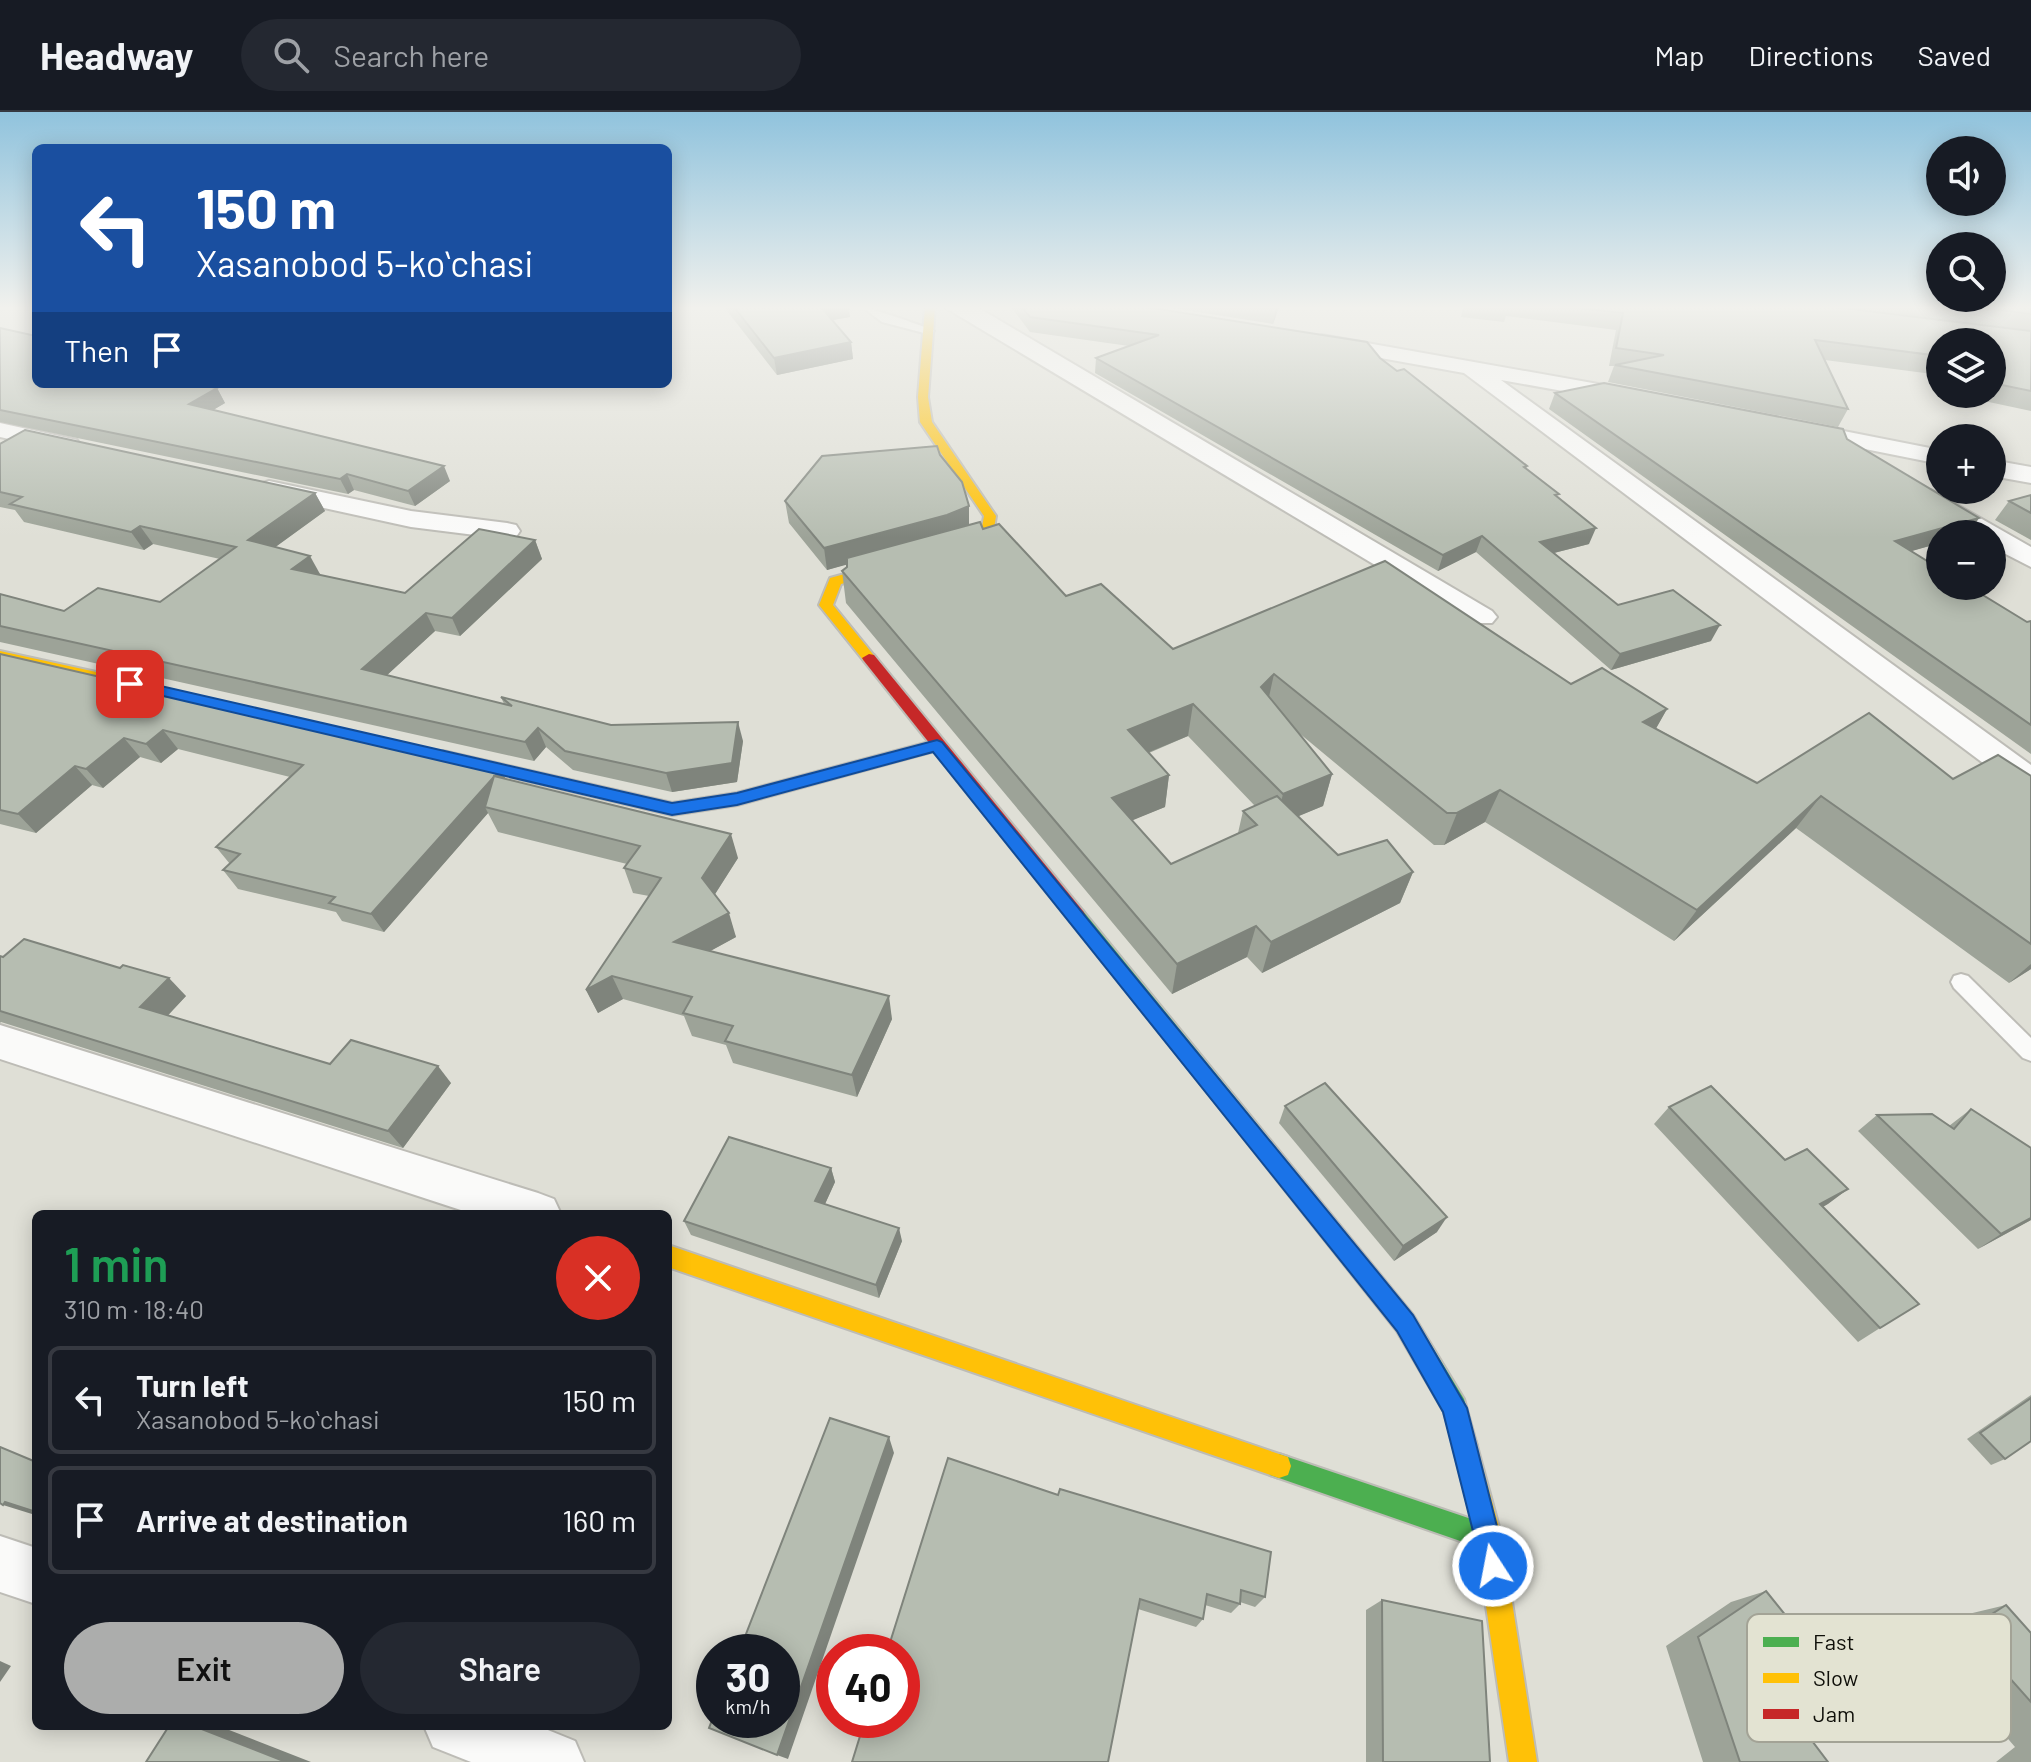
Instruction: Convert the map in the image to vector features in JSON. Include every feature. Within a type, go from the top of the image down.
[{"type":"street","points":[[924,384],[926,422],[990,516],[987,535],[960,547],[863,570],[835,581],[826,605],[1405,1323],[1455,1408],[1489,1538],[1523,1762]]},
{"type":"street","points":[[1092,384],[1482,617]]},
{"type":"street","points":[[1491,384],[2031,782]]},
{"type":"street","points":[[1566,384],[1652,401]]},
{"type":"street","points":[[1778,425],[1926,454]]},
{"type":"street","points":[[0,430],[92,451]]},
{"type":"street","points":[[1825,434],[1888,473]]},
{"type":"street","points":[[2006,471],[2031,475]]},
{"type":"street","points":[[244,483],[411,519],[507,531]]},
{"type":"street","points":[[1914,488],[1966,520]]},
{"type":"street","points":[[2006,544],[2031,559]]},
{"type":"street","points":[[0,655],[163,692]]},
{"type":"street","points":[[425,752],[672,809],[737,799],[937,745]]},
{"type":"street","points":[[0,1042],[525,1210]]},
{"type":"street","points":[[672,1257],[1489,1538]]},
{"type":"street","points":[[0,1564],[32,1575]]},
{"type":"street","points":[[465,1730],[554,1762]]},
{"type":"lane","points":[[1961,982],[2031,1052]]},
{"type":"building","points":[[0,384],[32,384],[32,388],[217,388],[189,404],[444,466],[408,491],[347,474],[340,479],[0,410]]},
{"type":"building","points":[[1142,384],[1423,384],[1527,466],[1524,467],[1596,528],[1540,542],[1618,605],[1673,590],[1720,625],[1620,654],[1482,536],[1443,555]]},
{"type":"building","points":[[1609,384],[1843,429],[1847,439],[1926,486],[1926,504],[1956,504],[1979,518],[1926,520],[1926,533],[1895,541],[1926,560],[1926,600],[1991,600],[2027,622],[2031,621],[2031,725],[1555,393]]},
{"type":"building","points":[[1716,384],[1836,384],[1848,409]]},
{"type":"building","points":[[2006,384],[2031,384],[2031,391],[2006,386]]},
{"type":"building","points":[[25,430],[315,493],[248,540],[310,556],[292,569],[405,593],[479,529],[535,540],[452,618],[426,613],[362,669],[512,706],[501,697],[611,725],[738,722],[732,763],[666,773],[565,751],[538,728],[525,742],[0,626],[0,594],[64,611],[98,588],[160,602],[236,547],[140,526],[131,532],[10,504],[22,497],[0,492],[0,444]]},
{"type":"building","points":[[937,446],[940,455],[962,482],[969,506],[947,515],[824,548],[785,501],[822,456]]},
{"type":"building","points":[[2031,495],[2031,513],[2009,501]]},
{"type":"building","points":[[980,522],[983,529],[999,524],[1066,596],[1101,584],[1173,649],[1385,561],[1571,684],[1602,668],[1667,709],[1643,722],[1757,783],[1869,713],[1953,779],[1998,755],[2031,776],[2031,944],[1821,796],[1697,910],[1500,790],[1457,813],[1447,813],[1274,674],[1261,687],[1332,774],[1283,794],[1193,704],[1128,730],[1169,775],[1112,798],[1171,864],[1257,825],[1243,811],[1277,796],[1338,855],[1387,840],[1413,872],[1271,942],[1256,926],[1177,964],[842,571],[847,567],[847,558]]},
{"type":"building","points":[[0,654],[501,769],[371,914],[329,903],[335,897],[223,870],[240,854],[216,847],[303,765],[163,730],[146,744],[124,738],[86,769],[75,766],[18,814],[0,810]]},
{"type":"building","points":[[494,776],[731,834],[702,878],[729,913],[674,942],[889,996],[852,1075],[725,1041],[733,1026],[683,1013],[692,997],[612,976],[586,990],[661,878],[624,868],[640,846],[485,807]]},
{"type":"building","points":[[24,939],[120,968],[123,965],[169,978],[140,1007],[330,1064],[351,1040],[438,1066],[388,1131],[0,1011],[0,956],[3,957]]},
{"type":"building","points":[[1325,1083],[1447,1217],[1403,1246],[1285,1106]]},
{"type":"building","points":[[1711,1086],[1785,1160],[1807,1149],[1848,1189],[1820,1204],[1919,1304],[1880,1328],[1669,1107]]},
{"type":"building","points":[[1971,1109],[2031,1148],[2031,1218],[2001,1234],[1877,1115],[1932,1114],[1954,1129]]},
{"type":"building","points":[[729,1137],[831,1168],[815,1201],[899,1228],[876,1285],[684,1221]]},
{"type":"building","points":[[2031,1398],[2031,1441],[2005,1459],[1980,1433]]},
{"type":"building","points":[[830,1418],[889,1437],[820,1634],[816,1634],[816,1644],[800,1690],[800,1634],[746,1634]]},
{"type":"building","points":[[0,1447],[32,1460],[32,1511],[0,1503]]},
{"type":"building","points":[[948,1458],[1058,1495],[1060,1489],[1271,1552],[1265,1597],[1241,1590],[1240,1604],[1207,1594],[1203,1619],[1140,1599],[1108,1762],[852,1762],[859,1738],[920,1738],[920,1634],[893,1634]]},
{"type":"building","points":[[1766,1591],[1784,1614],[1747,1614],[1747,1742],[1813,1742],[1828,1762],[1740,1762],[1698,1637]]},
{"type":"building","points":[[1382,1600],[1482,1621],[1490,1762],[1383,1762]]},
{"type":"building","points":[[2006,1605],[2031,1633],[2031,1702],[2011,1680],[2011,1614],[1992,1614]]},
{"type":"building","points":[[166,1730],[204,1730],[286,1762],[146,1762]]},
{"type":"building","points":[[734,1738],[783,1738],[777,1755]]},
{"type":"traffic: fast","points":[[1077,916],[1405,1323],[1455,1408],[1465,1446]]},
{"type":"traffic: fast","points":[[1279,1466],[1489,1538]]},
{"type":"traffic: slow","points":[[869,658],[826,605],[835,581],[960,547],[987,535],[990,516],[926,422],[924,384]]},
{"type":"traffic: slow","points":[[0,655],[142,687]]},
{"type":"traffic: slow","points":[[443,756],[672,809],[737,799],[937,745]]},
{"type":"traffic: slow","points":[[672,1257],[1279,1466]]},
{"type":"traffic: slow","points":[[1465,1446],[1489,1538],[1523,1762]]},
{"type":"traffic: jam","points":[[869,658],[1077,916]]},
{"type":"route","points":[[130,684],[672,809],[737,799],[937,745],[1405,1323],[1455,1408],[1489,1538],[1493,1566]]}]
